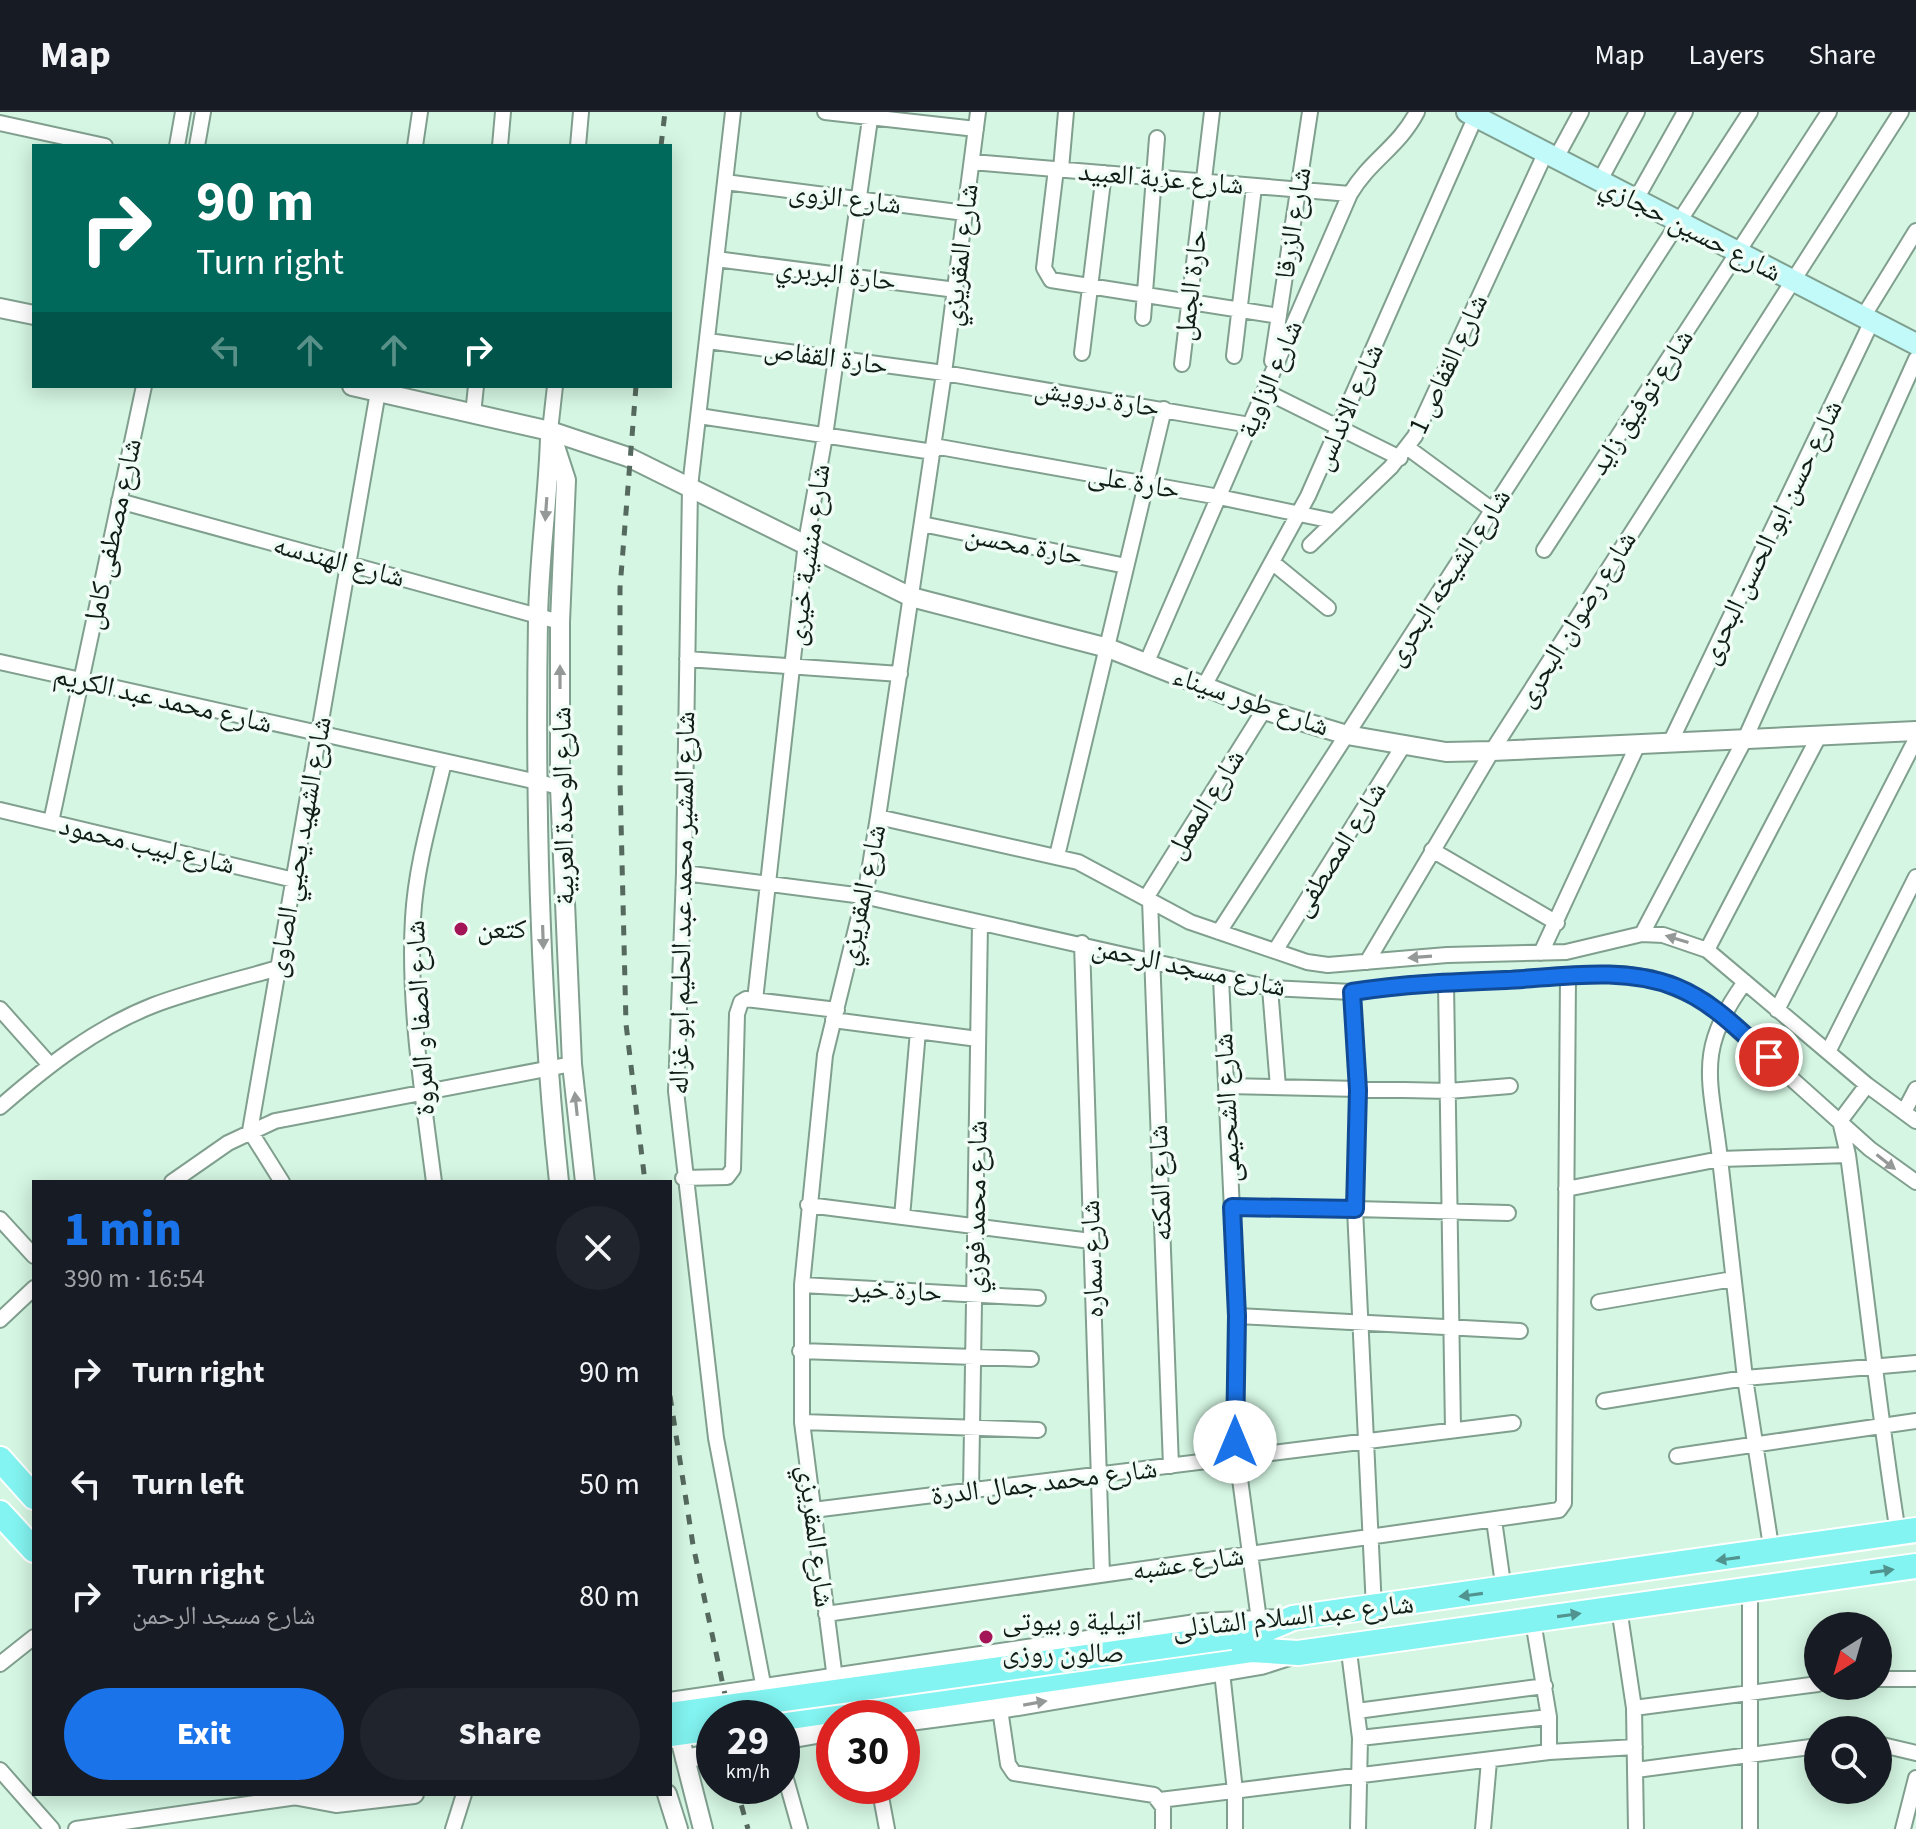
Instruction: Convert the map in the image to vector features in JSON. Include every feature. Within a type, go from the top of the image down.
[{"type":"main road","name":"شارع حسين حجازي","points":[[1471,115],[1916,344]]},
{"type":"main road","points":[[0,1459],[32,1495]]},
{"type":"main road","points":[[0,1513],[32,1548]]},
{"type":"main road","name":"شارع عبد السلام الشاذلى","points":[[1293,1618],[1504,1591],[1907,1532]]},
{"type":"main road","points":[[1839,1542],[1845,1576]]},
{"type":"main road","name":"شارع عبد السلام الشاذلى","points":[[1229,1654],[1267,1650],[1298,1653],[1916,1566]]},
{"type":"main road","points":[[800,1715],[1229,1654],[1262,1631],[1293,1618]]},
{"type":"main road","points":[[672,1715],[1229,1654]]},
{"type":"main road","points":[[672,1734],[696,1730]]},
{"type":"street","points":[[177,144],[183,112]]},
{"type":"street","points":[[197,144],[203,112]]},
{"type":"street","points":[[415,144],[420,112]]},
{"type":"street","points":[[500,144],[503,112]]},
{"type":"street","points":[[578,144],[581,112]]},
{"type":"street","name":"شارع المشير محمد عبد الحليم ابو غزاله","points":[[733,112],[690,487],[684,873],[675,1046],[683,1178],[716,1438],[764,1689]]},
{"type":"street","points":[[825,112],[871,114],[976,129]]},
{"type":"street","name":"شارع المقريزي","points":[[835,1679],[802,1422],[800,1351],[808,1205],[825,1055],[863,896],[878,817],[956,290],[978,112]]},
{"type":"street","points":[[1066,112],[1044,268],[1051,280],[1279,316]]},
{"type":"street","name":"حارة الجمل","points":[[1182,364],[1212,112]]},
{"type":"street","name":"شارع الزرقا","points":[[1267,386],[1310,112]]},
{"type":"street","name":"شارع الزاوية","points":[[1146,664],[1350,194],[1368,167],[1404,136],[1417,112]]},
{"type":"street","name":"شارع القفاص 1","points":[[1310,545],[1404,453],[1550,157],[1581,112]]},
{"type":"street","points":[[1599,182],[1637,112]]},
{"type":"street","points":[[1635,201],[1685,112]]},
{"type":"street","name":"شارع الشيخه البحرى","points":[[1219,932],[1750,112]]},
{"type":"street","name":"شارع توفيق زايد","points":[[1544,550],[1829,112]]},
{"type":"street","name":"شارع رضوان البحرى","points":[[1367,962],[1492,751],[1901,112]]},
{"type":"street","name":"شارع منشية خيرى","points":[[755,1000],[806,542],[825,436],[871,114]]},
{"type":"street","name":"شارع الاندلس","points":[[1203,688],[1299,513],[1339,428],[1471,115]]},
{"type":"street","points":[[0,123],[96,144]]},
{"type":"street","points":[[1143,318],[1157,138]]},
{"type":"street","name":"شارع عزبة العبيد","points":[[972,162],[1350,194]]},
{"type":"street","points":[[1082,353],[1104,173]]},
{"type":"street","name":"شارع الزوى","points":[[725,182],[965,213]]},
{"type":"street","points":[[1234,356],[1254,187]]},
{"type":"street","name":"شارع حسن ابو الحسن البحرى","points":[[1670,743],[1868,319],[1916,231]]},
{"type":"street","name":"حارة البربري","points":[[716,259],[956,290]]},
{"type":"street","points":[[0,308],[32,315]]},
{"type":"street","name":"حارة القفاص","points":[[708,341],[944,373]]},
{"type":"street","points":[[1642,934],[1745,739],[1916,359]]},
{"type":"street","name":"حارة درويش","points":[[944,373],[1250,425]]},
{"type":"street","points":[[1267,386],[1339,428],[1404,453],[1491,509]]},
{"type":"street","name":"شارع مصطفى كامل","points":[[51,822],[144,388]]},
{"type":"street","points":[[473,414],[476,388]]},
{"type":"street","name":"شارع الوحدة العربية","points":[[555,388],[538,616],[538,782],[547,1069],[559,1180]]},
{"type":"street","name":"شارع طور سيناء","points":[[379,389],[550,431],[628,457],[806,542],[911,597],[1108,648],[1203,688],[1347,735],[1446,752],[1916,731]]},
{"type":"street","name":"شارع الشهيد يحيي الصاوى","points":[[250,1131],[379,389]]},
{"type":"street","points":[[1057,856],[1164,409]]},
{"type":"street","name":"حارة على","points":[[699,416],[933,449],[1146,484],[1333,521]]},
{"type":"street","name":"شارع الوحدة العربية","points":[[550,431],[566,480],[560,622],[560,787],[572,1064],[585,1180]]},
{"type":"street","name":"شارع الهندسه","points":[[119,501],[560,622]]},
{"type":"street","name":"حارة محسن","points":[[922,524],[1126,566]]},
{"type":"street","points":[[1272,562],[1328,608]]},
{"type":"street","points":[[687,659],[900,674]]},
{"type":"street","name":"شارع محمد عبد الكريم","points":[[0,662],[560,787]]},
{"type":"street","name":"شارع المعمل","points":[[1148,899],[1264,710]]},
{"type":"street","points":[[1707,950],[1819,736]]},
{"type":"street","points":[[1777,1010],[1916,739]]},
{"type":"street","points":[[1541,953],[1638,744]]},
{"type":"street","name":"شارع المصطفى","points":[[1275,951],[1403,746]]},
{"type":"street","name":"شارع الصفا و المروة","points":[[434,1180],[422,1092],[413,917],[419,867],[444,762]]},
{"type":"street","name":"شارع لبيب محمود","points":[[0,810],[294,880]]},
{"type":"street","name":"شارع مسجد الرحمن","points":[[878,817],[1057,856],[1101,872],[1148,899],[1219,932],[1328,965],[1566,952],[1642,934],[1663,935],[1707,950],[1867,1085],[1911,1116]]},
{"type":"street","points":[[1432,850],[1557,923]]},
{"type":"street","name":"شارع مسجد الرحمن","points":[[684,873],[863,896],[1082,943],[1270,988],[1352,992],[1568,976],[1621,974],[1651,978],[1705,1001],[1722,1014],[1890,1166],[1916,1182]]},
{"type":"street","points":[[1828,1052],[1910,905],[1916,877]]},
{"type":"street","name":"شارع المكنه","points":[[1148,899],[1171,1466]]},
{"type":"street","name":"شارع محمد فوزي","points":[[971,1491],[980,923]]},
{"type":"street","name":"شارع سماره","points":[[1082,943],[1102,1575]]},
{"type":"street","points":[[0,1107],[50,1065],[117,1022],[153,1005],[278,968]]},
{"type":"street","points":[[1568,976],[1566,1189],[1720,1159],[1848,1155]]},
{"type":"street","name":"شارع الشحيمى","points":[[1221,978],[1237,1316],[1236,1458],[1259,1620]]},
{"type":"street","points":[[1745,982],[1722,1014],[1709,1056],[1745,1378],[1772,1553]]},
{"type":"street","points":[[1446,983],[1453,1430]]},
{"type":"street","points":[[1270,988],[1278,1087]]},
{"type":"street","points":[[1352,992],[1358,1090],[1355,1209],[1374,1609]]},
{"type":"street","points":[[683,1178],[727,1177],[731,1174],[737,1008],[746,999],[978,1039]]},
{"type":"street","points":[[0,1009],[50,1065]]},
{"type":"street","points":[[902,1217],[918,1031]]},
{"type":"street","points":[[175,1180],[250,1131],[300,1114],[572,1064]]},
{"type":"street","points":[[1867,1085],[1840,1121],[1848,1155],[1881,1426],[1907,1532]]},
{"type":"street","points":[[1227,1086],[1449,1091],[1510,1086]]},
{"type":"street","points":[[1911,1116],[1916,1089]]},
{"type":"street","points":[[250,1131],[281,1180]]},
{"type":"street","name":"شارع عشبه","points":[[826,1614],[1559,1510],[1564,1503],[1566,1189]]},
{"type":"street","points":[[808,1205],[1091,1241]]},
{"type":"street","points":[[1232,1207],[1508,1213]]},
{"type":"street","points":[[0,1219],[32,1254]]},
{"type":"street","points":[[1599,1302],[1733,1279]]},
{"type":"street","name":"حارة خير","points":[[802,1285],[1038,1298]]},
{"type":"street","points":[[0,1320],[32,1290]]},
{"type":"street","points":[[1237,1316],[1520,1331]]},
{"type":"street","points":[[800,1351],[973,1360],[1031,1359]]},
{"type":"street","points":[[1604,1401],[1745,1378],[1916,1363]]},
{"type":"street","points":[[1677,1456],[1916,1421]]},
{"type":"street","points":[[802,1422],[1038,1430]]},
{"type":"street","name":"شارع محمد جمال الدرة","points":[[813,1510],[1513,1423]]},
{"type":"street","points":[[1494,1520],[1504,1591]]},
{"type":"street","points":[[1750,1590],[1750,1829]]},
{"type":"street","points":[[1619,1608],[1634,1708],[1636,1829]]},
{"type":"street","name":"شارع عبد السلام الشاذلى","points":[[672,1701],[1203,1623],[1293,1618]]},
{"type":"street","points":[[1533,1621],[1549,1717],[1549,1752]]},
{"type":"street","points":[[0,1664],[32,1639]]},
{"type":"street","points":[[1348,1644],[1360,1738],[1358,1829]]},
{"type":"street","points":[[1229,1654],[1235,1829]]},
{"type":"street","name":"شارع عبد السلام الشاذلى","points":[[920,1720],[1000,1709],[1229,1654]]},
{"type":"street","points":[[1892,1679],[1916,1679]]},
{"type":"street","points":[[1634,1708],[1804,1685]]},
{"type":"street","points":[[1357,1711],[1545,1686]]},
{"type":"street","points":[[672,1709],[703,1829]]},
{"type":"street","points":[[1000,1709],[1008,1764],[1014,1773],[1154,1795],[1160,1800],[1163,1829]]},
{"type":"street","points":[[1360,1738],[1549,1717]]},
{"type":"street","points":[[1160,1800],[1549,1752],[1635,1747]]},
{"type":"street","points":[[1892,1747],[1916,1753]]},
{"type":"street","points":[[1636,1770],[1804,1748]]},
{"type":"street","points":[[685,1759],[696,1757]]},
{"type":"street","points":[[1483,1829],[1489,1761]]},
{"type":"street","points":[[0,1770],[52,1829]]},
{"type":"street","points":[[1903,1829],[1916,1778]]},
{"type":"street","points":[[76,1829],[293,1796],[336,1803],[397,1796]]},
{"type":"street","points":[[453,1829],[463,1796]]},
{"type":"street","points":[[668,1796],[678,1829]]},
{"type":"street","points":[[793,1804],[800,1829]]},
{"type":"street","points":[[882,1804],[887,1829]]},
{"type":"street","points":[[191,1812],[194,1829]]},
{"type":"railway","points":[[661,144],[665,112]]},
{"type":"railway","points":[[636,388],[620,588],[620,780],[626,1024],[645,1180]]},
{"type":"railway","points":[[672,1409],[693,1545],[726,1700]]},
{"type":"railway","points":[[741,1804],[748,1829]]},
{"type":"place","name":"كتعن","points":[[461,929]]},
{"type":"place","name":"اتيلية و بيوتى صالون روزى","points":[[986,1637]]},
{"type":"route","points":[[1235,1442],[1237,1316],[1232,1207],[1355,1209],[1358,1090],[1352,992],[1415,984],[1568,976],[1621,974],[1651,978],[1705,1001],[1769,1057]]}]
